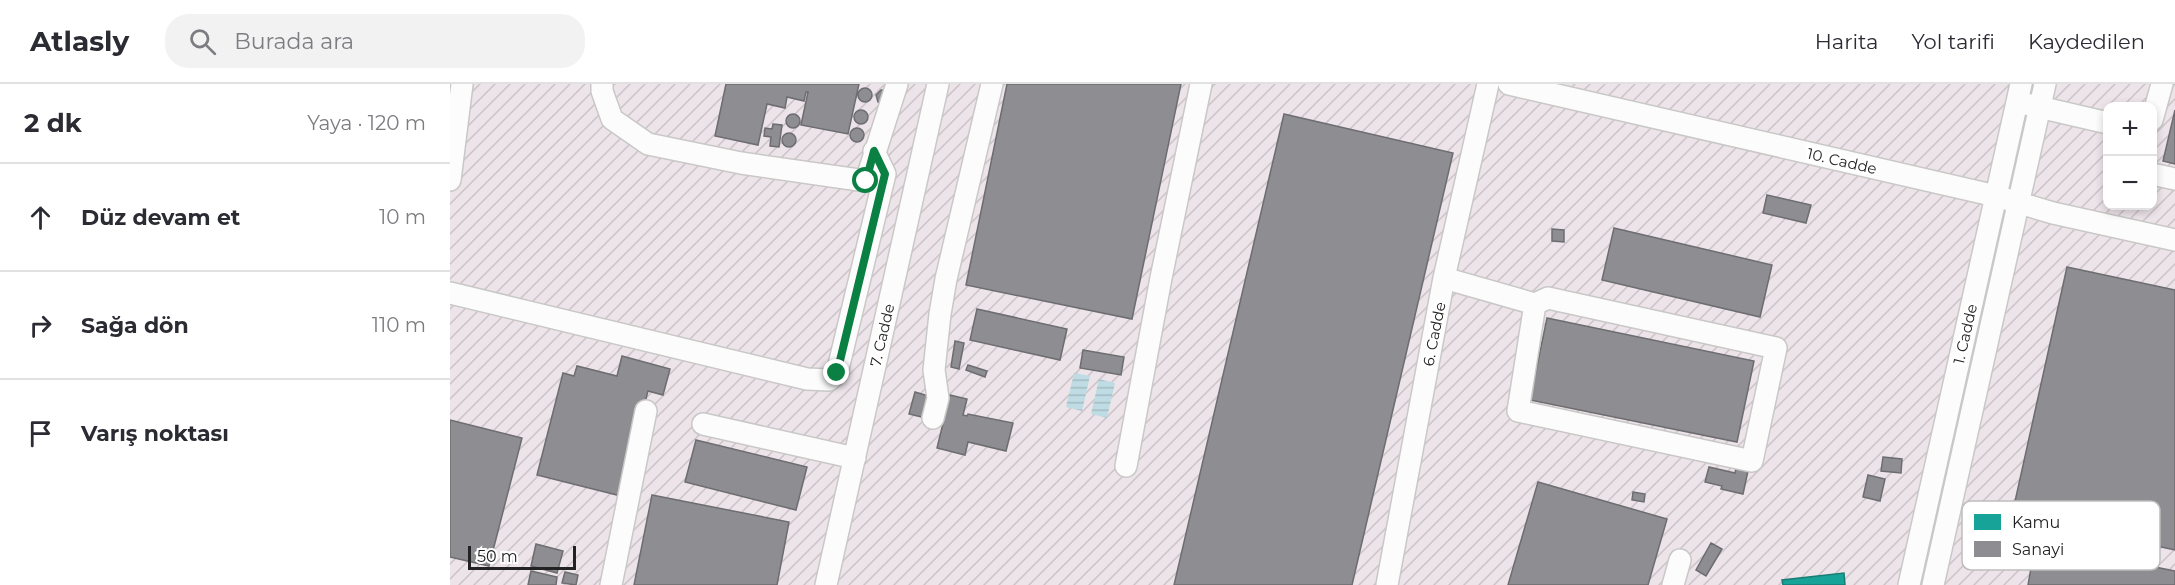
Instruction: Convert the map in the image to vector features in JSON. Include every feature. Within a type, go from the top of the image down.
[{"type":"street","points":[[450,180],[462,84]]},
{"type":"street","points":[[602,84],[602,91],[612,119],[648,144],[741,163],[866,181],[897,84]]},
{"type":"street","name":"7. Cadde","points":[[826,585],[938,84]]},
{"type":"street","points":[[933,418],[938,398],[934,370],[946,279],[992,84]]},
{"type":"street","points":[[1126,466],[1161,278],[1201,84]]},
{"type":"street","name":"6. Cadde","points":[[1389,584],[1444,278],[1488,84]]},
{"type":"street","name":"10. Cadde","points":[[1509,84],[1996,196],[2018,204],[2175,240]]},
{"type":"street","points":[[1933,585],[2045,84]]},
{"type":"street","points":[[2157,102],[2162,84]]},
{"type":"street","points":[[2019,93],[2040,106],[2103,122]]},
{"type":"street","name":"1. Cadde","points":[[1909,585],[2019,93]]},
{"type":"street","points":[[450,293],[807,379],[830,380],[837,373],[885,174],[874,151]]},
{"type":"street","points":[[2157,175],[2175,179]]},
{"type":"street","points":[[1444,278],[1535,304],[1548,298],[1776,348],[1752,461],[1518,411],[1535,304]]},
{"type":"street","points":[[611,585],[646,411]]},
{"type":"street","points":[[703,424],[855,458]]},
{"type":"street","points":[[1673,585],[1680,560]]},
{"type":"shaded area","points":[[450,84],[2175,84],[2175,585],[450,585]]},
{"type":"water","points":[[1074,373],[1090,376],[1082,411],[1066,407]]},
{"type":"water","points":[[1099,379],[1115,383],[1107,418],[1091,414]]},
{"type":"building: Kamu","points":[[1844,573],[1845,585],[1783,585],[1782,580]]},
{"type":"building: Sanayi","points":[[726,84],[859,84],[848,134],[801,125],[808,92],[806,92],[804,101],[787,97],[785,108],[767,104],[758,145],[715,136]]},
{"type":"building: Sanayi","points":[[1007,84],[1181,84],[1132,319],[966,285]]},
{"type":"building: Sanayi","points":[[862,88],[868,88],[872,95],[868,102],[862,102],[858,98],[858,92]]},
{"type":"building: Sanayi","points":[[881,90],[886,90],[881,104],[876,95]]},
{"type":"building: Sanayi","points":[[858,110],[864,110],[868,117],[864,124],[858,124],[854,120],[854,114]]},
{"type":"building: Sanayi","points":[[2175,110],[2175,164],[2163,161]]},
{"type":"building: Sanayi","points":[[790,114],[796,114],[800,121],[796,128],[790,128],[786,124],[786,118]]},
{"type":"building: Sanayi","points":[[1284,114],[1453,153],[1352,585],[1174,585]]},
{"type":"building: Sanayi","points":[[773,124],[782,125],[779,147],[770,146],[771,137],[764,136],[765,128],[772,129]]},
{"type":"building: Sanayi","points":[[854,128],[860,128],[864,135],[860,142],[854,142],[850,138],[850,132]]},
{"type":"building: Sanayi","points":[[786,133],[792,133],[796,140],[792,147],[786,147],[782,143],[782,137]]},
{"type":"building: Sanayi","points":[[1767,195],[1811,205],[1806,223],[1763,213]]},
{"type":"building: Sanayi","points":[[1614,228],[1772,265],[1760,317],[1602,280]]},
{"type":"building: Sanayi","points":[[1552,229],[1564,230],[1564,242],[1552,241]]},
{"type":"building: Sanayi","points":[[2067,267],[2175,290],[2175,550],[2160,547],[2160,501],[2015,501]]},
{"type":"building: Sanayi","points":[[977,309],[1067,329],[1060,360],[970,340]]},
{"type":"building: Sanayi","points":[[1547,318],[1754,361],[1737,442],[1530,400]]},
{"type":"building: Sanayi","points":[[955,341],[964,343],[959,369],[951,367]]},
{"type":"building: Sanayi","points":[[1083,350],[1124,357],[1121,375],[1080,368]]},
{"type":"building: Sanayi","points":[[622,356],[670,369],[663,395],[648,391],[621,496],[537,475],[563,373],[574,376],[577,366],[617,376]]},
{"type":"building: Sanayi","points":[[968,365],[987,371],[985,377],[966,370]]},
{"type":"building: Sanayi","points":[[915,392],[932,397],[926,418],[909,414]]},
{"type":"building: Sanayi","points":[[950,395],[967,399],[963,415],[1013,423],[1006,451],[968,442],[965,455],[937,448]]},
{"type":"building: Sanayi","points":[[450,420],[522,438],[489,566],[450,557]]},
{"type":"building: Sanayi","points":[[696,440],[807,467],[796,510],[685,482]]},
{"type":"building: Sanayi","points":[[1883,457],[1902,459],[1901,473],[1881,471]]},
{"type":"building: Sanayi","points":[[1709,467],[1735,473],[1736,468],[1748,471],[1743,494],[1721,489],[1722,486],[1705,482]]},
{"type":"building: Sanayi","points":[[1868,475],[1885,479],[1880,501],[1863,497]]},
{"type":"building: Sanayi","points":[[1538,482],[1667,519],[1648,585],[1508,585]]},
{"type":"building: Sanayi","points":[[1633,492],[1645,494],[1644,502],[1632,500]]},
{"type":"building: Sanayi","points":[[652,495],[789,522],[777,585],[634,585]]},
{"type":"building: Sanayi","points":[[1711,543],[1722,549],[1706,576],[1696,570]]},
{"type":"building: Sanayi","points":[[536,544],[563,551],[557,573],[531,566]]},
{"type":"building: Sanayi","points":[[2160,568],[2175,571],[2175,585],[2028,585],[2031,570],[2160,570]]},
{"type":"building: Sanayi","points":[[531,571],[557,577],[556,585],[528,585]]},
{"type":"building: Sanayi","points":[[565,572],[578,575],[576,585],[562,583]]},
{"type":"route","points":[[837,373],[885,174],[874,151],[866,181]]}]
